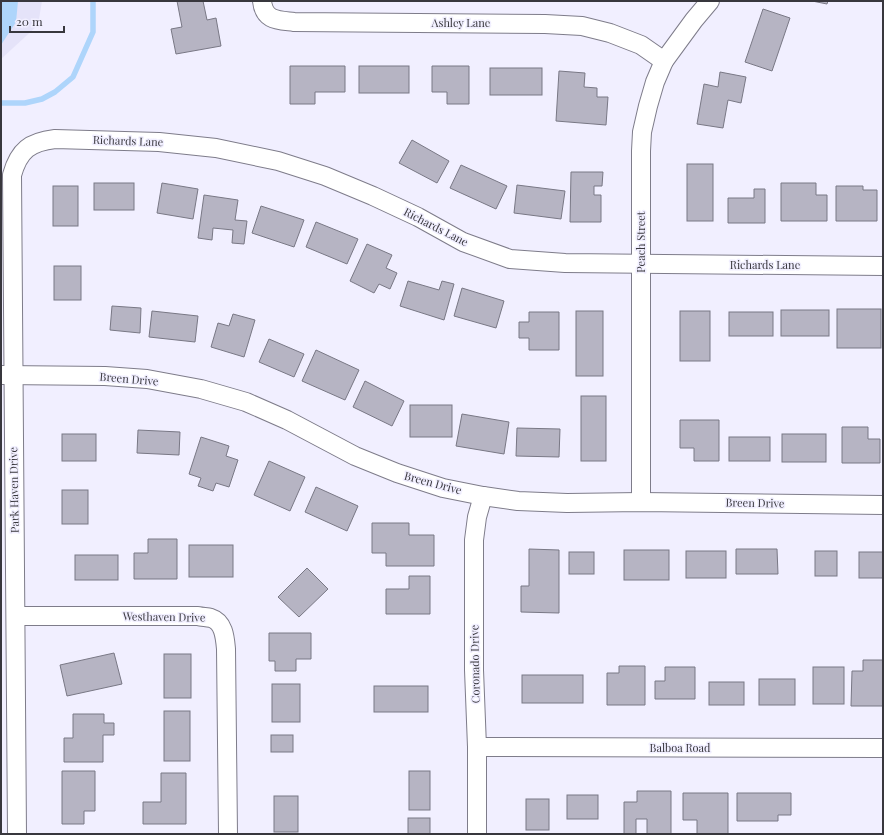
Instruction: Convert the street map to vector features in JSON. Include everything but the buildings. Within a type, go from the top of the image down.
[{"type":"street","name":"Ashley Lane","points":[[262,1],[262,6],[266,14],[275,20],[294,22],[545,24],[582,26],[610,33],[641,45],[664,61]]},
{"type":"street","name":"Peach Street","points":[[641,502],[642,265],[640,151],[642,132],[655,82],[664,61],[710,1]]},
{"type":"street","name":"Richards Lane","points":[[25,150],[43,140],[55,139],[159,142],[216,148],[278,161],[325,176],[373,196],[418,217],[463,242],[510,259],[564,263],[642,265],[883,266]]},
{"type":"street","name":"Park Haven Drive","points":[[17,834],[16,616],[14,526],[7,376],[12,175],[15,165],[25,150]]},
{"type":"street","name":"Breen Drive","points":[[7,376],[105,376],[147,379],[201,388],[246,402],[287,420],[355,456],[397,473],[443,488],[483,496],[525,501],[567,502],[883,505]]},
{"type":"street","name":"Coronado Drive","points":[[477,834],[477,747],[474,670],[474,540],[477,517],[483,496]]},
{"type":"street","name":"Westhaven Drive","points":[[16,616],[198,616],[211,618],[218,622],[224,632],[226,649],[228,834]]},
{"type":"street","name":"Balboa Road","points":[[477,747],[883,748]]},
{"type":"shaded area","points":[[1,1],[42,1],[38,25],[1,59]]},
{"type":"water","points":[[1,1],[18,1],[16,22],[1,45]]},
{"type":"waterway","points":[[1,103],[25,103],[42,99],[55,92],[73,77],[93,32],[93,1]]}]
